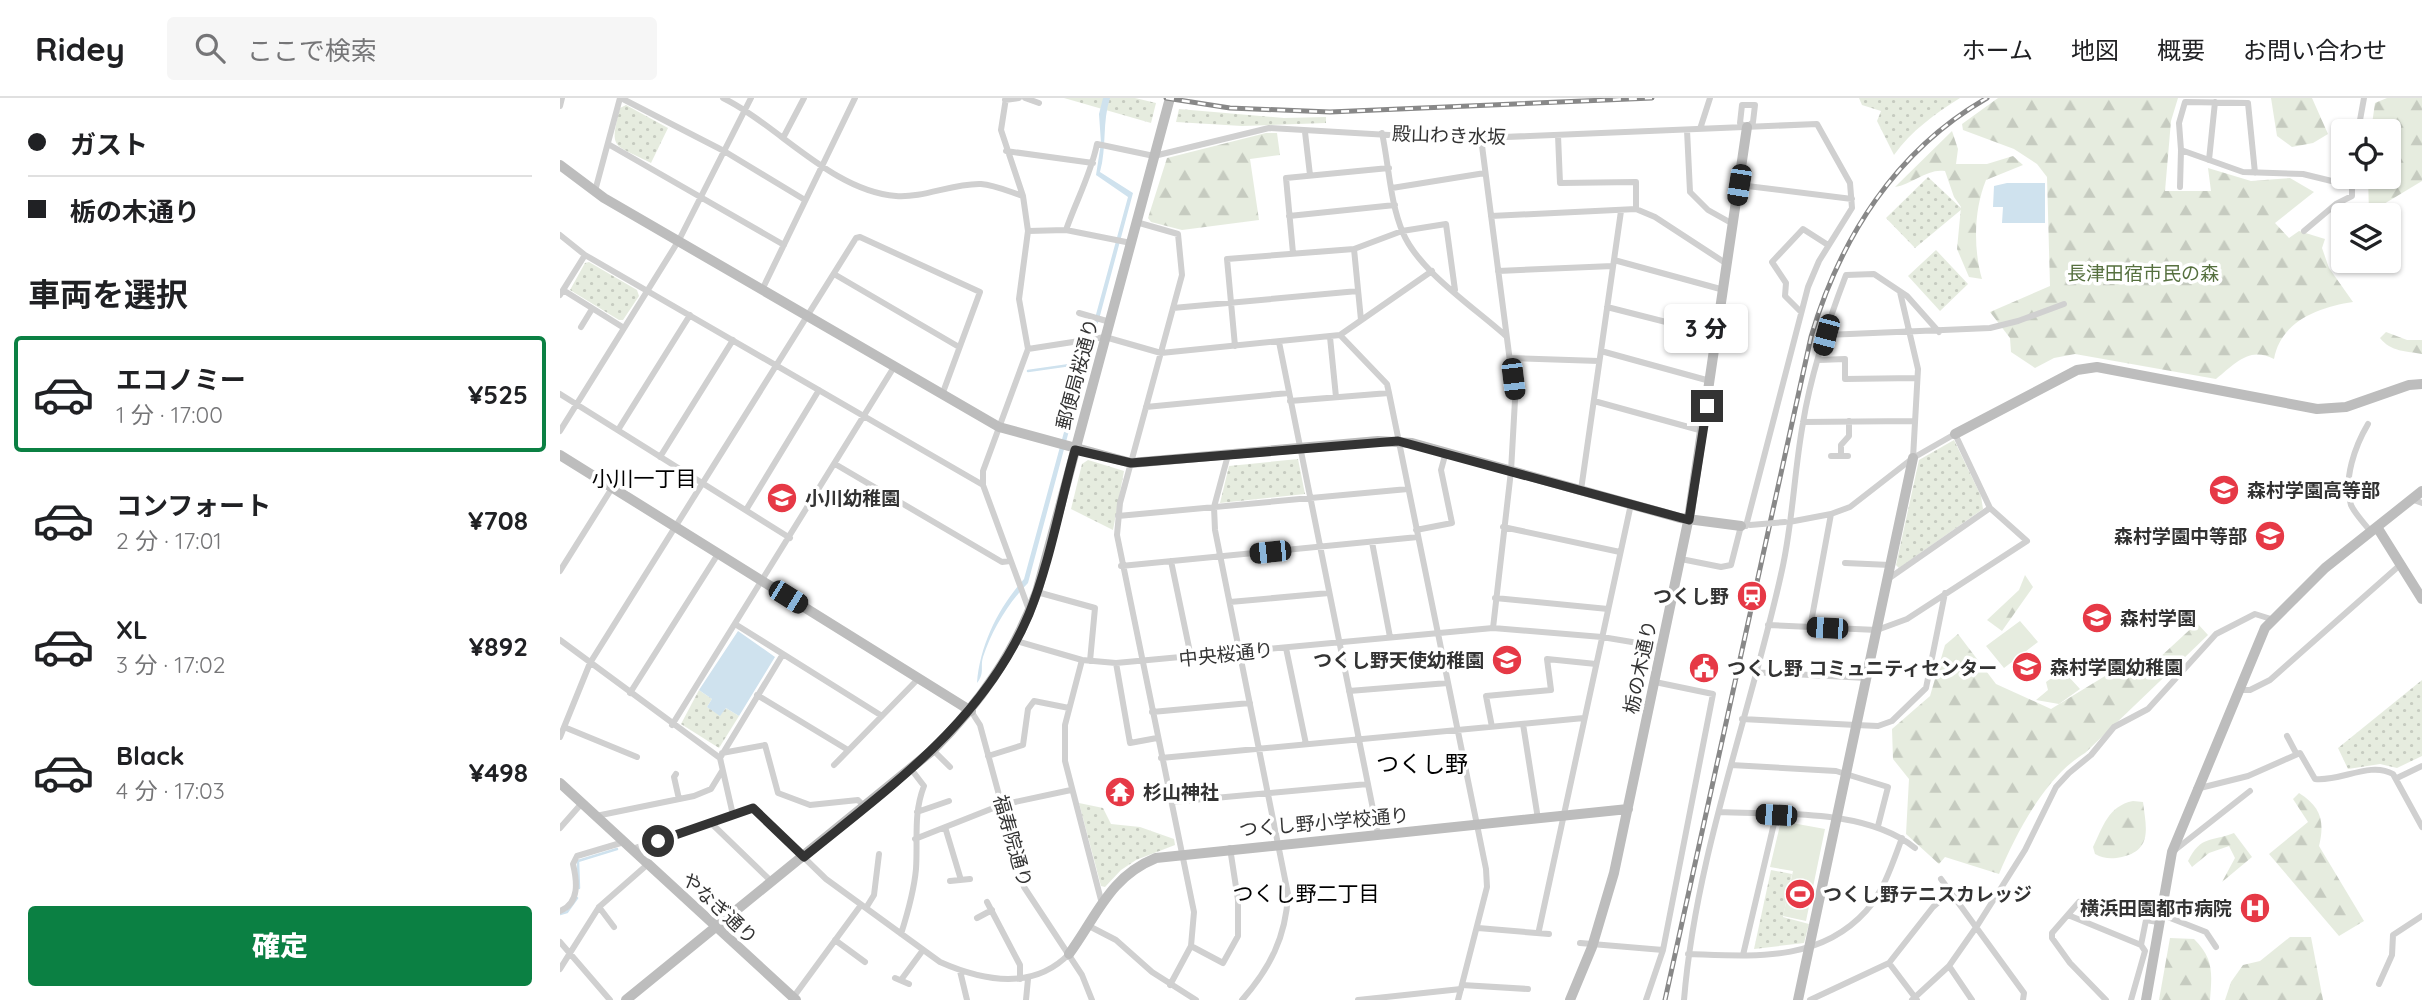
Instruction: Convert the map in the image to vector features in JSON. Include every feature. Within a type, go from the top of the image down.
[{"type":"street","points":[[560,106],[562,98]]},
{"type":"street","points":[[595,191],[620,98],[723,151],[805,200]]},
{"type":"street","points":[[723,98],[745,109],[821,167],[870,190],[896,196],[982,184],[1023,196]]},
{"type":"street","points":[[560,431],[679,240],[751,98]]},
{"type":"street","points":[[783,138],[804,98]]},
{"type":"street","name":"郵便局桜通り","points":[[626,1000],[933,750],[971,711],[1016,641],[1037,592],[1105,337],[1101,319],[1131,243],[1170,98]]},
{"type":"street","points":[[2360,119],[2364,98]]},
{"type":"street","points":[[1029,612],[982,485],[983,471],[1028,349],[1019,299],[1028,230],[1023,196],[1001,130],[1006,99],[1025,99],[1039,103]]},
{"type":"street","points":[[1025,99],[1028,109]]},
{"type":"street","points":[[762,290],[852,100]]},
{"type":"street","points":[[1700,129],[1709,101]]},
{"type":"street","points":[[2180,187],[2181,150],[2177,137],[2185,102],[2248,103],[2255,173]]},
{"type":"street","points":[[2209,160],[2215,102]]},
{"type":"street","name":"殿山わき水坂","points":[[1154,156],[1269,128],[1305,132],[1480,138],[1817,124],[1850,183],[1852,199]]},
{"type":"street","name":"栃の木通り","points":[[1570,1000],[1592,947],[1615,873],[1689,520],[1747,127]]},
{"type":"street","points":[[1687,130],[1690,192],[1708,210],[1733,225]]},
{"type":"street","points":[[1305,132],[1310,175]]},
{"type":"street","points":[[1382,133],[1402,231],[1416,255],[1506,336]]},
{"type":"street","points":[[1558,135],[1560,183],[1636,182],[1636,209]]},
{"type":"street","points":[[1480,138],[1515,414],[1493,628]]},
{"type":"street","points":[[608,144],[785,245]]},
{"type":"street","points":[[1066,230],[1099,144],[1154,156]]},
{"type":"street","points":[[2181,150],[2255,173],[2303,174],[2331,181]]},
{"type":"street","points":[[1006,151],[1093,163]]},
{"type":"street","points":[[560,166],[595,191],[999,427],[1075,450],[1131,463],[1398,441],[1689,520],[1746,526],[1831,514],[1863,499],[1913,458],[1955,434],[2068,374],[2097,367],[2317,409],[2346,407],[2409,385],[2422,384]]},
{"type":"street","points":[[1293,253],[1286,178],[1389,168]]},
{"type":"street","points":[[1392,188],[1485,173]]},
{"type":"street","points":[[1681,559],[1721,567],[1731,565],[1746,526],[1808,287],[1828,245],[1852,208],[1852,199],[1739,185]]},
{"type":"street","points":[[2304,231],[2336,204],[2352,197],[2351,189]]},
{"type":"street","points":[[1289,216],[1395,205]]},
{"type":"street","points":[[1491,216],[1636,209],[1655,217],[1727,264]]},
{"type":"street","points":[[1581,490],[1621,211]]},
{"type":"street","points":[[1136,222],[1178,234],[1182,275],[1131,463],[1118,516],[1117,535],[1121,566],[1194,912],[1191,946],[1170,985]]},
{"type":"street","points":[[1235,346],[1227,259],[1354,248],[1402,231],[1446,224],[1455,290]]},
{"type":"street","points":[[1801,312],[1785,296],[1786,283],[1772,262],[1803,229],[1828,245]]},
{"type":"street","points":[[1028,230],[1066,230],[1131,243]]},
{"type":"street","points":[[560,235],[585,255],[982,485]]},
{"type":"street","points":[[560,737],[590,663],[856,238],[860,237],[980,292],[942,395]]},
{"type":"street","points":[[1354,248],[1361,320]]},
{"type":"street","points":[[585,255],[561,293],[624,328]]},
{"type":"street","points":[[1498,271],[1614,263],[1724,289]]},
{"type":"street","points":[[1028,349],[1105,337],[1161,353],[1330,337],[1340,335],[1432,271]]},
{"type":"street","points":[[834,274],[959,347]]},
{"type":"street","points":[[1684,1000],[1688,954],[1719,812],[1768,625],[1788,522],[1803,422],[1826,335],[1846,275],[1874,274],[1907,296],[1939,332]]},
{"type":"street","points":[[1173,308],[1358,291]]},
{"type":"street","points":[[1798,1000],[1913,458],[1918,369],[1900,292]]},
{"type":"street","points":[[1826,335],[1911,334],[2006,324],[2064,304]]},
{"type":"street","points":[[1607,307],[1717,335]]},
{"type":"street","points":[[581,327],[592,309]]},
{"type":"street","points":[[1079,313],[1101,319]]},
{"type":"street","points":[[618,430],[690,316]]},
{"type":"street","points":[[1340,335],[1387,384],[1488,878],[1478,928],[1458,1000]]},
{"type":"street","points":[[1330,337],[1336,397]]},
{"type":"street","points":[[660,457],[733,340]]},
{"type":"street","points":[[1279,342],[1378,834]]},
{"type":"street","points":[[1601,351],[1710,382]]},
{"type":"street","points":[[1510,358],[1599,361]]},
{"type":"street","points":[[1819,360],[1845,359],[1845,379],[1916,378]]},
{"type":"street","points":[[672,724],[894,367]]},
{"type":"street","points":[[746,510],[819,390]]},
{"type":"street","points":[[1146,407],[1389,393]]},
{"type":"street","points":[[560,394],[790,538]]},
{"type":"street","points":[[1594,401],[1703,431]]},
{"type":"street","points":[[1831,456],[1845,456],[1841,444],[1849,436],[1849,421]]},
{"type":"street","points":[[1803,422],[1916,421]]},
{"type":"street","points":[[2368,424],[2355,448],[2350,486],[2352,507],[2374,529],[2421,595]]},
{"type":"street","points":[[1768,625],[1877,630],[1907,619],[2027,541],[1990,508],[1955,434]]},
{"type":"street","points":[[1121,566],[1372,542],[1417,534],[1452,523],[1441,470],[1446,452]]},
{"type":"street","points":[[560,455],[971,711]]},
{"type":"street","points":[[1227,455],[1214,507],[1220,557],[1288,894],[1286,925],[1267,969],[1241,1000]]},
{"type":"street","points":[[835,464],[1002,562],[1010,561]]},
{"type":"street","points":[[560,571],[612,488]]},
{"type":"street","points":[[1118,516],[1408,489]]},
{"type":"street","points":[[2146,1000],[2172,852],[2238,690],[2271,619],[2325,568],[2422,491]]},
{"type":"street","points":[[2411,499],[2422,503]]},
{"type":"street","points":[[1539,930],[1630,504]]},
{"type":"street","points":[[1888,579],[1990,508]]},
{"type":"street","points":[[1810,628],[1831,514]]},
{"type":"street","points":[[1503,527],[1620,552]]},
{"type":"street","points":[[1372,542],[1390,637]]},
{"type":"street","points":[[630,693],[718,554]]},
{"type":"street","points":[[1171,561],[1191,657]]},
{"type":"street","points":[[1845,563],[1890,565]]},
{"type":"street","points":[[2238,690],[2250,690],[2270,680],[2400,565]]},
{"type":"street","points":[[1037,592],[1095,608],[1090,662]]},
{"type":"street","points":[[1230,602],[1329,593]]},
{"type":"street","points":[[1742,719],[1856,726],[1886,724],[1926,688],[1945,593]]},
{"type":"street","points":[[1495,598],[1608,609]]},
{"type":"street","points":[[1889,964],[1914,999],[1949,966],[1977,926],[2025,850],[2056,787],[2069,773],[2091,755],[2114,727],[2148,709],[2216,634],[2255,614],[2271,619]]},
{"type":"street","points":[[735,624],[882,716]]},
{"type":"street","name":"中央桜通り","points":[[1016,641],[1090,662],[1116,663],[1493,628],[1656,646]]},
{"type":"street","points":[[560,640],[672,724],[721,756],[765,745],[778,793],[810,805],[858,800],[865,807]]},
{"type":"street","points":[[1286,648],[1306,744]]},
{"type":"street","points":[[733,815],[721,756],[783,654]]},
{"type":"street","points":[[1492,727],[1486,696],[1551,690],[1547,659],[1596,664]]},
{"type":"street","points":[[1082,660],[1063,743],[1071,790],[1101,900]]},
{"type":"street","points":[[1116,663],[1130,743],[1157,738]]},
{"type":"street","points":[[1754,672],[1866,678]]},
{"type":"street","points":[[834,765],[918,678]]},
{"type":"street","points":[[1646,1000],[1663,950],[1713,694],[1655,682]]},
{"type":"street","points":[[1349,691],[1448,683]]},
{"type":"street","points":[[757,695],[848,750]]},
{"type":"street","points":[[988,756],[1023,745],[1028,709],[1034,701],[1069,708]]},
{"type":"street","points":[[1152,712],[1250,703]]},
{"type":"street","name":"福寿院通り","points":[[971,711],[980,725],[1024,887],[1082,975],[1092,1000]]},
{"type":"street","points":[[1161,758],[1584,718]]},
{"type":"street","points":[[1523,724],[1538,819]]},
{"type":"street","points":[[564,727],[636,757]]},
{"type":"street","points":[[2287,736],[2315,779],[2386,770],[2398,778],[2422,827]]},
{"type":"street","points":[[628,754],[631,745]]},
{"type":"street","points":[[933,750],[950,767]]},
{"type":"street","points":[[2196,789],[2248,776],[2296,753]]},
{"type":"street","points":[[1731,765],[1846,773],[1851,778],[1888,787],[1878,826]]},
{"type":"street","points":[[2398,778],[2422,766]]},
{"type":"street","points":[[901,934],[911,899],[916,867],[917,812],[924,786],[911,769]]},
{"type":"street","points":[[596,816],[679,799],[711,789],[722,771]]},
{"type":"street","points":[[676,774],[674,777],[679,799]]},
{"type":"street","name":"やなぎ通り","points":[[560,783],[793,999]]},
{"type":"street","points":[[1171,802],[1368,784]]},
{"type":"street","points":[[915,839],[1001,805],[1071,790]]},
{"type":"street","points":[[2172,852],[2250,791]]},
{"type":"street","points":[[917,812],[949,801]]},
{"type":"street","points":[[560,828],[582,803]]},
{"type":"street","points":[[560,911],[573,901],[577,880],[573,864],[577,856],[628,846],[753,808],[826,879],[923,950],[960,971],[1024,979],[1051,970],[1069,954]]},
{"type":"street","name":"つくし野小学校通り","points":[[1069,954],[1101,900],[1125,874],[1139,864],[1181,853],[1628,809]]},
{"type":"street","points":[[1719,812],[1837,819],[1878,826],[1902,838],[1914,848]]},
{"type":"street","points":[[1743,956],[1776,815]]},
{"type":"street","points":[[710,823],[772,883]]},
{"type":"street","points":[[945,827],[961,880]]},
{"type":"street","points":[[1688,954],[1765,956],[1808,949],[1834,937],[1867,910],[1879,892],[1902,838]]},
{"type":"street","points":[[1191,946],[1223,963],[1238,936],[1237,892],[1230,848]]},
{"type":"street","points":[[793,999],[835,940],[874,895],[879,854]]},
{"type":"street","points":[[560,969],[599,907],[648,864]]},
{"type":"street","points":[[950,881],[970,879]]},
{"type":"street","points":[[1941,879],[2024,993],[2023,1000]]},
{"type":"street","points":[[1810,1000],[1889,964],[1933,907],[1950,892]]},
{"type":"street","points":[[988,902],[1020,965],[1026,1000]]},
{"type":"street","points":[[2078,902],[2052,933],[2052,938],[2070,963],[2106,1000]]},
{"type":"street","points":[[599,907],[614,927]]},
{"type":"street","points":[[977,918],[992,910]]},
{"type":"street","points":[[2068,915],[2141,945],[2145,951],[2131,1000]]},
{"type":"street","points":[[2379,984],[2392,955],[2393,935],[2422,916]]},
{"type":"street","points":[[2141,945],[2146,920],[2159,918],[2206,932],[2216,947]]},
{"type":"street","points":[[1087,925],[1116,940],[1170,985],[1196,1000]]},
{"type":"street","points":[[1478,928],[1539,930],[1549,934]]},
{"type":"street","points":[[835,940],[865,962]]},
{"type":"street","points":[[560,942],[610,1000]]},
{"type":"street","points":[[1580,943],[1592,947],[1663,950]]},
{"type":"street","points":[[909,984],[898,979],[923,950]]},
{"type":"street","points":[[1949,966],[1972,1000]]},
{"type":"street","points":[[960,971],[967,1000]]},
{"type":"street","points":[[1358,1000],[1462,987],[1528,989]]},
{"type":"green space","points":[[1064,98],[1135,98],[1156,103],[1151,123]]},
{"type":"green space","points":[[1859,98],[1960,98],[1924,123],[1894,155],[1877,121],[1881,111],[1862,105]]},
{"type":"green space","name":"長津田宿市民の森","points":[[1998,98],[2178,98],[2171,121],[2165,191],[2211,191],[2208,168],[2251,181],[2290,178],[2314,192],[2275,223],[2289,238],[2299,231],[2325,239],[2322,248],[2331,273],[2353,302],[2327,308],[2303,318],[2285,335],[2274,359],[2257,355],[2243,358],[2216,379],[2075,354],[2054,358],[2035,368],[2011,352],[2010,338],[1990,312],[2050,286],[2047,177],[2037,164],[2014,149],[1963,130],[1962,124]]},
{"type":"green space","points":[[2271,98],[2312,98],[2328,134],[2313,143],[2292,147],[2277,136]]},
{"type":"green space","points":[[2387,98],[2422,98],[2422,181],[2386,203],[2369,203],[2368,189],[2401,189],[2401,119],[2373,119],[2375,103]]},
{"type":"green space","points":[[626,105],[668,128],[651,163],[617,144],[615,132],[620,108]]},
{"type":"green space","points":[[1179,109],[1284,118],[1326,117],[1326,123],[1242,126],[1176,122]]},
{"type":"green space","points":[[1952,131],[1958,149],[1956,164],[1987,164],[2013,156],[2023,165],[1986,180],[1982,191],[1976,229],[1977,255],[1982,279],[1969,277],[1957,249],[1961,207],[1954,197],[1945,171],[1932,172],[1895,187]]},
{"type":"green space","points":[[1266,133],[1277,133],[1280,155],[1250,159],[1259,220],[1182,230],[1151,222],[1148,218],[1167,158]]},
{"type":"green space","points":[[1928,177],[1962,209],[1915,248],[1886,218]]},
{"type":"green space","points":[[1936,250],[1968,284],[1940,311],[1908,276]]},
{"type":"green space","points":[[589,262],[637,290],[639,296],[623,320],[570,290],[585,263]]},
{"type":"green space","points":[[2386,332],[2407,340],[2422,340],[2422,354],[2399,350],[2384,343],[2380,338]]},
{"type":"green space","points":[[1954,440],[1981,496],[1983,509],[1899,568],[1896,565],[1919,460]]},
{"type":"green space","points":[[1298,459],[1305,494],[1220,503],[1229,466]]},
{"type":"green space","points":[[1088,460],[1124,471],[1113,530],[1071,509],[1082,464]]},
{"type":"green space","points":[[2025,575],[2033,587],[2002,631],[1987,620],[2019,590]]},
{"type":"green space","points":[[2020,621],[2038,642],[2004,668],[1986,646]]},
{"type":"green space","points":[[2197,623],[2208,635],[2085,753],[2057,776],[2034,807],[1999,874],[1945,857],[1939,864],[1906,834],[1909,779],[1893,759],[1892,729],[1930,696],[1945,645],[1958,634],[1996,684],[2051,709],[2110,673],[2145,671]]},
{"type":"green space","points":[[2058,665],[2080,689],[2059,704],[2036,700],[2048,690],[2046,682],[2053,677],[2049,673]]},
{"type":"green space","points":[[2422,680],[2422,756],[2397,768],[2380,764],[2348,769],[2338,748]]},
{"type":"green space","points":[[699,690],[712,699],[707,707],[720,715],[726,708],[739,716],[719,748],[681,724]]},
{"type":"green space","points":[[2299,793],[2317,809],[2322,829],[2319,846],[2364,921],[2339,936],[2269,854],[2308,822],[2293,799]]},
{"type":"green space","points":[[2133,801],[2143,802],[2146,829],[2139,849],[2122,857],[2108,858],[2095,854],[2093,847],[2107,818],[2118,807]]},
{"type":"green space","points":[[1079,803],[1103,808],[1111,824],[1140,827],[1174,839],[1175,845],[1136,860],[1121,870],[1105,887],[1101,886]]},
{"type":"green space","name":"つくし野テニスカレッジ","points":[[1781,821],[1825,829],[1806,921],[1783,916],[1793,871],[1770,867]]},
{"type":"green space","points":[[2234,833],[2252,857],[2222,882],[2235,858],[2229,846],[2209,853],[2192,867],[2188,861],[2197,847]]},
{"type":"green space","points":[[1771,870],[1792,874],[1783,917],[1809,924],[1804,943],[1754,949]]},
{"type":"green space","points":[[2290,937],[2311,937],[2323,1000],[2225,1000],[2231,982],[2243,965],[2260,961]]},
{"type":"green space","points":[[2170,938],[2194,939],[2201,946],[2210,967],[2210,1000],[2159,1000]]},
{"type":"water","points":[[1103,98],[1110,98],[1100,172],[1133,193],[1028,583],[1007,608],[996,627],[983,657],[982,673],[977,683],[982,654],[992,627],[1024,579],[1128,197],[1096,175],[1101,143],[1099,114]]},
{"type":"water","points":[[2007,183],[2045,183],[2045,223],[2002,223],[2003,207],[1993,207],[1994,186]]},
{"type":"water","points":[[738,631],[775,657],[739,716],[726,708],[720,716],[707,707],[712,699],[699,690]]},
{"type":"waterway","points":[[1028,371],[1084,363]]},
{"type":"waterway","points":[[579,888],[578,861],[617,849]]},
{"type":"waterway","points":[[560,914],[567,912],[577,898]]},
{"type":"railway","points":[[1166,98],[1230,108],[1330,112],[1652,98]]},
{"type":"railway","points":[[1665,1000],[1811,337],[1823,300],[1855,232],[1899,170],[1925,143],[1954,119],[1987,98]]},
{"type":"place","name":"森村学園高等部","points":[[2224,490]]},
{"type":"place","name":"小川幼稚園","points":[[782,498]]},
{"type":"place","name":"森村学園中等部","points":[[2270,536]]},
{"type":"place","name":"つくし野","points":[[1752,596]]},
{"type":"place","name":"森村学園","points":[[2097,618]]},
{"type":"place","name":"つくし野天使幼稚園","points":[[1507,660]]},
{"type":"place","name":"森村学園幼稚園","points":[[2027,667]]},
{"type":"place","name":"つくし野 コミュニティセンター","points":[[1704,668]]},
{"type":"place","name":"杉山神社","points":[[1120,792]]},
{"type":"place","name":"つくし野テニスカレッジ","points":[[1800,894]]},
{"type":"place","name":"横浜田園都市病院","points":[[2255,908]]},
{"type":"district","name":"小川一丁目","points":[[644,478]]},
{"type":"district","name":"つくし野","points":[[1422,763]]},
{"type":"district","name":"つくし野二丁目","points":[[1306,893]]},
{"type":"route","points":[[658,841],[753,808],[804,857],[933,750],[989,688],[1016,641],[1037,592],[1075,450],[1131,463],[1378,440],[1398,441],[1689,520],[1707,406]]}]
